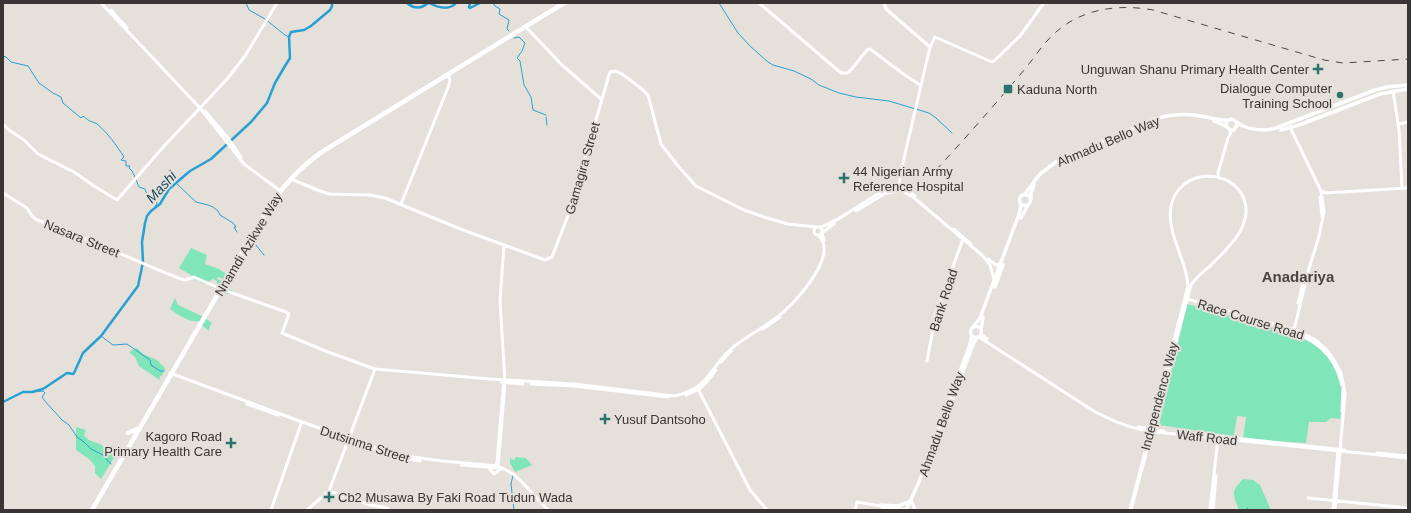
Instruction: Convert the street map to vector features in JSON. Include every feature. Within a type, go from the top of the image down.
[{"type":"highway","name":"Nnamdi Azikwe Way","points":[[220,288],[271,204],[291,178],[314,158],[337,141],[561,3]]},
{"type":"highway","name":"Nnamdi Azikwe Way","points":[[91,510],[279,189],[304,164],[337,141],[564,3]]},
{"type":"highway","name":"Nnamdi Azikwe Way","points":[[91,510],[170,375]]},
{"type":"highway","points":[[128,432],[137,430]]},
{"type":"main road","points":[[1408,85],[1375,90],[1276,128],[1265,130],[1255,129],[1243,126],[1232,119],[1226,122],[1227,128],[1233,130],[1242,128],[1269,131],[1299,125],[1369,98],[1393,91],[1408,89]]},
{"type":"main road","name":"Ahmadu Bello Way","points":[[1024,195],[1040,174],[1056,162],[1152,120],[1181,114],[1228,120]]},
{"type":"main road","name":"Ahmadu Bello Way","points":[[1030,199],[1033,187],[1056,165],[1154,122],[1174,117],[1196,117],[1219,123],[1227,128]]},
{"type":"main road","points":[[1233,130],[1237,125],[1236,122]]},
{"type":"main road","points":[[972,336],[980,334],[979,327],[974,326],[979,320],[994,283],[1019,214],[1021,206],[1020,203],[1020,198],[1024,195],[1028,196],[1030,199],[1028,205],[1023,206],[1020,203]]},
{"type":"main road","name":"Ahmadu Bello Way","points":[[907,509],[919,488],[972,347],[980,334],[982,319],[1021,216],[1028,205]]},
{"type":"main road","name":"Ahmadu Bello Way","points":[[911,502],[969,347],[972,336],[970,331],[974,326]]},
{"type":"main road","points":[[880,505],[901,506],[911,502],[915,510]]},
{"type":"main road","points":[[880,505],[884,508],[895,510]]},
{"type":"street","points":[[102,3],[200,108],[245,163],[279,189]]},
{"type":"street","points":[[3,124],[24,140],[38,154],[74,172],[116,200],[136,180],[162,149],[228,78],[250,50],[277,3]]},
{"type":"street","points":[[759,3],[841,73],[849,72],[867,50],[870,49],[920,86]]},
{"type":"street","points":[[884,3],[886,9],[930,48]]},
{"type":"street","points":[[1001,262],[997,265],[992,263],[964,242],[959,235],[901,188],[901,171],[920,86],[930,48],[935,37],[992,62],[1020,36],[1044,3]]},
{"type":"street","points":[[525,26],[562,64],[601,99]]},
{"type":"street","name":"Gamagira Street","points":[[291,178],[329,194],[372,195],[386,198],[504,246],[545,260],[552,257],[569,213],[601,99],[610,72],[616,71],[648,95],[659,140],[696,186],[744,210],[788,224],[819,227]]},
{"type":"street","points":[[401,204],[449,85],[450,80],[448,74]]},
{"type":"street","points":[[1393,91],[1398,124],[1402,188]]},
{"type":"street","points":[[1398,124],[1408,122]]},
{"type":"street","points":[[1288,328],[1294,325],[1323,217],[1324,208],[1321,191],[1289,127]]},
{"type":"street","points":[[1289,127],[1319,192],[1322,208],[1322,217],[1306,273],[1293,330]]},
{"type":"street","points":[[1227,128],[1228,138]]},
{"type":"street","points":[[1193,281],[1189,281],[1187,278],[1172,226],[1172,202],[1179,188],[1187,181],[1205,176],[1217,177],[1228,138],[1233,130]]},
{"type":"street","name":"Independence Way","points":[[1131,510],[1190,287],[1193,281],[1235,239],[1244,224],[1244,199],[1238,189],[1232,184],[1217,177]]},
{"type":"street","points":[[814,231],[819,227],[836,221],[884,191],[901,188]]},
{"type":"street","points":[[698,389],[728,351],[782,313],[814,277],[821,265],[824,254],[822,240],[818,235],[881,196],[901,188]]},
{"type":"street","points":[[1322,196],[1350,192],[1402,188],[1408,189]]},
{"type":"street","points":[[1321,191],[1326,193],[1408,189]]},
{"type":"street","name":"Nasara Street","points":[[3,193],[27,208],[37,220],[74,233],[140,263],[183,280],[194,277],[286,312],[289,314],[282,333],[375,369]]},
{"type":"street","name":"Gamagira Street","points":[[807,226],[818,235]]},
{"type":"street","points":[[307,510],[329,491],[375,369],[411,374],[574,386],[660,397],[680,397],[698,389],[705,384],[733,349],[784,314],[819,272],[824,258],[825,246],[822,232],[819,227]]},
{"type":"street","points":[[959,235],[965,234],[964,242]]},
{"type":"street","points":[[959,235],[964,242],[983,256],[990,265],[994,283]]},
{"type":"street","name":"Bank Road","points":[[927,361],[934,318],[957,255],[964,242]]},
{"type":"street","points":[[496,468],[498,462],[504,380],[504,354],[500,306],[504,246]]},
{"type":"street","name":"Independence Way","points":[[1152,430],[1188,286],[1187,278]]},
{"type":"street","name":"Race Course Road","points":[[1187,300],[1288,328],[1310,339],[1321,347],[1333,361],[1339,374],[1343,393],[1340,444]]},
{"type":"street","name":"Race Course Road","points":[[1187,300],[1299,331],[1311,337],[1327,350],[1341,373],[1345,400],[1334,510]]},
{"type":"street","points":[[1294,325],[1299,331]]},
{"type":"street","name":"Waff Road","points":[[980,334],[1092,410],[1118,421],[1152,430],[1219,439],[1408,457]]},
{"type":"street","name":"Dutsinma Street","points":[[170,375],[400,458],[496,468],[513,474],[548,510]]},
{"type":"street","points":[[698,389],[750,490],[767,510]]},
{"type":"street","points":[[271,510],[301,423]]},
{"type":"street","points":[[1212,510],[1219,439]]},
{"type":"street","points":[[1340,444],[1345,451],[1339,456],[1334,450],[1340,444]]},
{"type":"street","points":[[496,468],[498,462]]},
{"type":"street","points":[[329,491],[370,505],[388,508]]},
{"type":"street","points":[[1308,498],[1408,508]]},
{"type":"street","points":[[855,510],[857,502],[907,509]]},
{"type":"green space","points":[[191,248],[207,255],[205,264],[219,269],[229,276],[228,280],[218,277],[217,279],[229,284],[227,288],[240,295],[221,293],[217,288],[217,281],[213,279],[205,284],[191,277],[191,275],[179,268]]},
{"type":"green space","points":[[175,298],[178,305],[204,317],[212,323],[209,331],[199,323],[199,321],[188,320],[170,309]]},
{"type":"green space","points":[[1187,304],[1293,333],[1313,342],[1332,362],[1338,374],[1342,403],[1340,419],[1331,418],[1326,422],[1309,422],[1306,443],[1243,439],[1246,417],[1237,416],[1234,436],[1159,425]]},
{"type":"green space","points":[[137,348],[143,354],[157,360],[165,368],[163,374],[159,378],[161,381],[139,366],[135,357],[129,352]]},
{"type":"green space","points":[[76,427],[86,430],[84,435],[89,440],[102,445],[105,449],[117,453],[101,479],[95,473],[95,466],[89,459],[76,450]]},
{"type":"green space","points":[[516,457],[526,458],[532,465],[515,472],[510,463],[510,458],[514,460]]},
{"type":"green space","points":[[1243,479],[1253,480],[1260,485],[1271,510],[1239,510],[1234,496],[1234,490]]},
{"type":"waterway","points":[[246,3],[249,10],[265,19],[289,37]]},
{"type":"waterway","name":"Mashi","points":[[3,402],[23,392],[32,392],[43,389],[67,373],[74,373],[83,353],[101,336],[138,286],[143,262],[142,242],[147,216],[160,204],[169,189],[190,171],[211,159],[251,122],[267,103],[275,83],[290,58],[289,37],[291,32],[304,30],[311,26],[330,10],[332,3]]},
{"type":"waterway","name":"Mashi","points":[[407,3],[418,8],[428,3]]},
{"type":"waterway","name":"Mashi","points":[[429,3],[446,8],[456,3]]},
{"type":"waterway","name":"Mashi","points":[[470,3],[470,8],[480,3]]},
{"type":"waterway","points":[[493,3],[500,9],[499,14],[509,20],[507,29],[509,31]]},
{"type":"waterway","points":[[719,3],[738,33],[750,46],[773,65],[794,71],[811,79],[819,85],[839,93],[856,97],[889,101],[929,113],[952,133]]},
{"type":"waterway","points":[[514,38],[519,37],[525,43],[517,58],[520,61],[524,85],[531,97],[533,110],[546,115]]},
{"type":"waterway","points":[[3,56],[11,62],[28,66],[39,83],[61,97],[63,103],[81,118],[83,116],[101,127],[118,148],[124,157],[121,160],[126,161],[126,166],[130,166],[129,168],[135,177]]},
{"type":"waterway","points":[[546,117],[547,125]]},
{"type":"waterway","points":[[136,180],[139,187],[145,189],[148,197],[154,197],[157,203],[155,207]]},
{"type":"waterway","points":[[176,183],[196,202],[213,207],[220,215],[233,223],[237,232]]},
{"type":"waterway","points":[[255,244],[264,255]]},
{"type":"waterway","points":[[101,336],[113,345],[127,344],[150,360],[151,365],[160,371],[164,371]]},
{"type":"waterway","points":[[32,392],[43,391],[45,393],[42,397],[44,400],[62,420],[69,425],[77,437],[91,449],[103,455],[111,464]]},
{"type":"waterway","points":[[513,475],[511,484],[514,510]]},
{"type":"railway","points":[[936,170],[1058,30],[1069,22],[1096,11],[1124,8],[1153,10],[1324,60],[1343,63],[1408,59]]},
{"type":"place","name":"Unguwan Shanu Primary Health Center","points":[[1318,69]]},
{"type":"place","name":"Kaduna North","points":[[1008,89]]},
{"type":"place","name":"Dialogue Computer Training School","points":[[1340,95]]},
{"type":"place","name":"44 Nigerian Army Reference Hospital","points":[[844,178]]},
{"type":"place","name":"Yusuf Dantsoho","points":[[605,419]]},
{"type":"place","name":"Kagoro Road Primary Health Care","points":[[231,443]]},
{"type":"place","name":"Cb2 Musawa By Faki Road Tudun Wada","points":[[329,497]]},
{"type":"district","name":"Anadariya","points":[[1298,277]]}]
